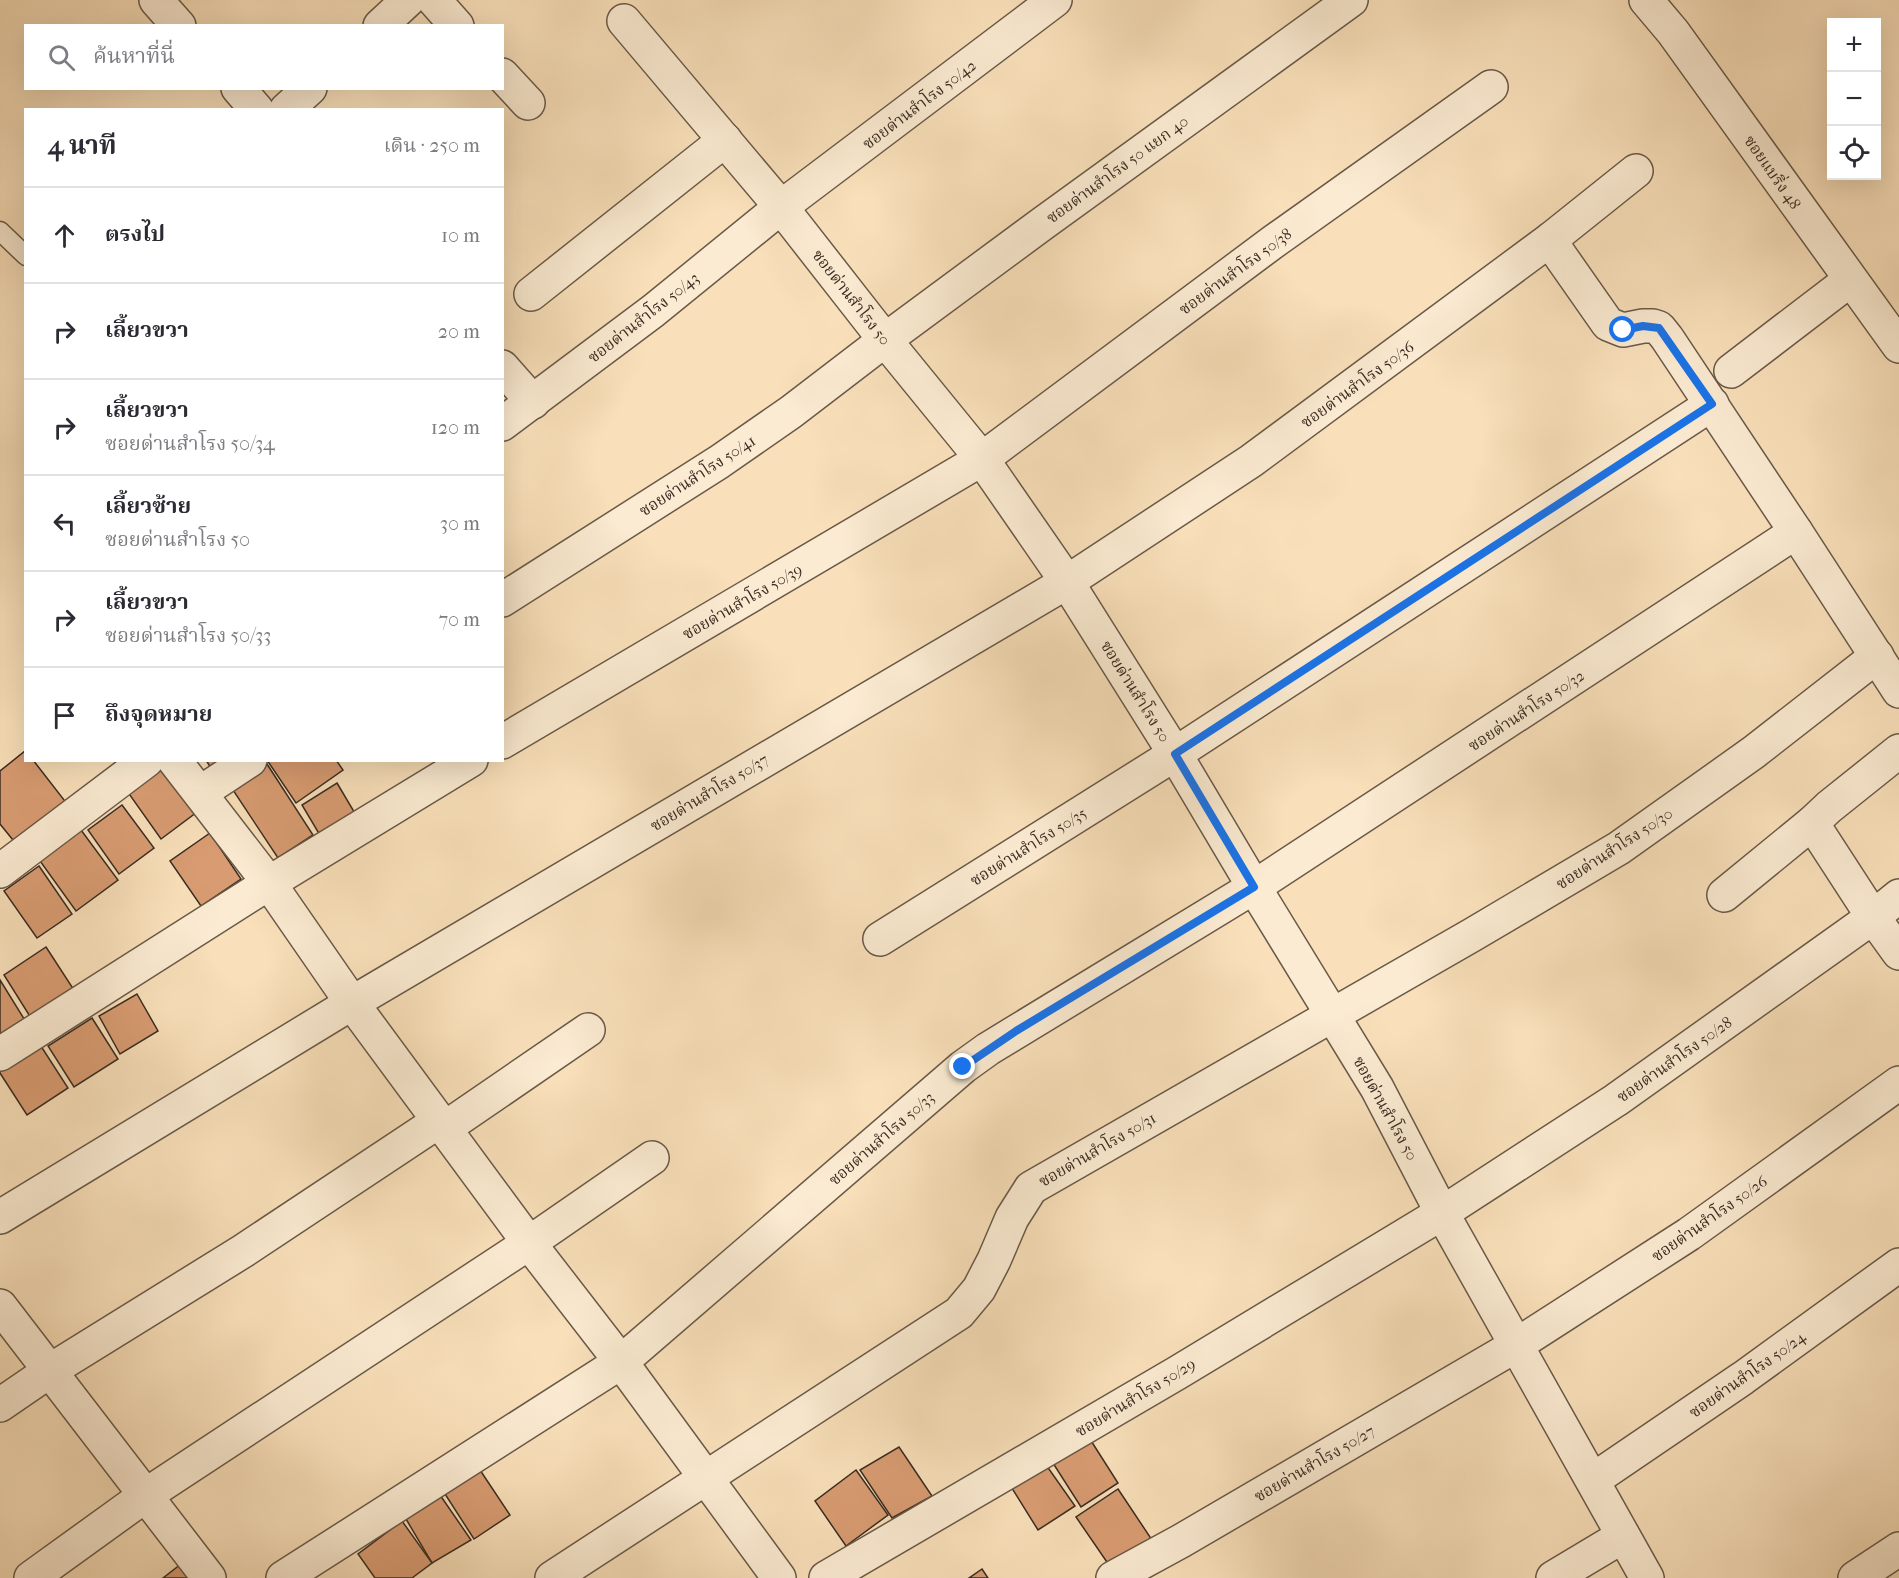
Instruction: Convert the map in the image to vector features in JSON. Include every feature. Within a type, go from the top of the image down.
[{"type":"street","points":[[156,0],[177,24]]},
{"type":"street","points":[[382,24],[408,0]]},
{"type":"street","points":[[434,0],[455,24]]},
{"type":"street","name":"ซอยด่านสำโรง 50/42","points":[[781,207],[1055,0]]},
{"type":"street","name":"ซอยด่านสำโรง 50 แยก 40","points":[[885,340],[1351,0]]},
{"type":"street","name":"ซอยแบริ่ง 48","points":[[1646,0],[1673,32],[1899,346]]},
{"type":"street","name":"ซอยด่านสำโรง 50","points":[[624,21],[781,207],[982,459],[1067,582],[1175,754],[1377,1088],[1515,1346],[1647,1578]]},
{"type":"street","points":[[504,77],[528,103]]},
{"type":"street","name":"ซอยด่านสำโรง 50/38","points":[[982,459],[1274,242],[1491,87]]},
{"type":"street","points":[[240,90],[256,108]]},
{"type":"street","points":[[288,108],[307,90]]},
{"type":"street","points":[[531,294],[725,140]]},
{"type":"street","name":"ซอยด่านสำโรง 50/36","points":[[1067,582],[1251,461],[1551,239],[1636,171]]},
{"type":"street","name":"ซอยด่านสำโรง 50/43","points":[[504,423],[653,311],[781,207]]},
{"type":"street","points":[[1551,239],[1559,255],[1608,324],[1623,330],[1643,326],[1659,328],[1712,404],[1899,691]]},
{"type":"street","points":[[1731,371],[1850,280]]},
{"type":"street","name":"ซอยด่านสำโรง 50/41","points":[[504,599],[719,462],[791,412],[885,340]]},
{"type":"street","points":[[504,369],[533,402]]},
{"type":"street","name":"ซอยด่านสำโรง 50/35","points":[[880,939],[1175,754],[1712,404]]},
{"type":"street","name":"ซอยด่านสำโรง 50/39","points":[[504,741],[982,459]]},
{"type":"street","name":"ซอยด่านสำโรง 50/32","points":[[1254,887],[1796,532]]},
{"type":"street","name":"ซอยด่านสำโรง 50/37","points":[[0,1217],[352,1003],[1067,582]]},
{"type":"street","name":"ซอยด่านสำโรง 50/30","points":[[1333,1013],[1472,935],[1619,848],[1754,752],[1877,656]]},
{"type":"street","points":[[1724,895],[1899,751]]},
{"type":"street","points":[[0,871],[144,762]]},
{"type":"street","points":[[176,762],[269,883],[352,1003],[529,1243],[621,1362],[779,1578]]},
{"type":"street","points":[[200,793],[247,762]]},
{"type":"street","points":[[0,1054],[269,883],[468,762]]},
{"type":"street","points":[[1812,823],[1899,953]]},
{"type":"street","name":"ซอยด่านสำโรง 50/33","points":[[283,1578],[621,1362],[963,1067],[1016,1031],[1254,887]]},
{"type":"street","name":"ซอยด่านสำโรง 50/28","points":[[1442,1213],[1616,1100],[1873,917],[1899,896]]},
{"type":"street","name":"ซอยด่านสำโรง 50/31","points":[[552,1578],[959,1313],[979,1289],[1012,1218],[1031,1188],[1333,1013]]},
{"type":"street","points":[[0,1405],[51,1370],[243,1251],[588,1030]]},
{"type":"street","name":"ซอยด่านสำโรง 50/26","points":[[1515,1346],[1689,1234],[1899,1083]]},
{"type":"street","points":[[31,1578],[146,1495],[529,1243],[652,1158]]},
{"type":"street","name":"ซอยด่านสำโรง 50/29","points":[[826,1578],[1177,1373],[1442,1213]]},
{"type":"street","name":"ซอยด่านสำโรง 50/24","points":[[1593,1480],[1743,1378],[1899,1265]]},
{"type":"street","points":[[0,1306],[209,1578]]},
{"type":"street","name":"ซอยด่านสำโรง 50/27","points":[[1113,1578],[1515,1346]]},
{"type":"street","points":[[1553,1578],[1623,1536]]},
{"type":"street","points":[[1855,1578],[1899,1549]]},
{"type":"lane","points":[[0,232],[24,254]]},
{"type":"building","points":[[24,752],[24,762],[35,762],[68,805],[17,845],[0,824],[0,771]]},
{"type":"building","points":[[167,762],[201,809],[161,839],[127,791]]},
{"type":"building","points":[[207,762],[222,762],[212,770]]},
{"type":"building","points":[[268,762],[337,762],[343,770],[296,803]]},
{"type":"building","points":[[267,764],[313,835],[278,858],[231,787]]},
{"type":"building","points":[[337,783],[356,815],[321,837],[302,805]]},
{"type":"building","points":[[122,805],[154,848],[119,874],[88,830]]},
{"type":"building","points":[[81,830],[118,880],[76,911],[40,861]]},
{"type":"building","points":[[210,833],[241,879],[201,906],[170,861]]},
{"type":"building","points":[[39,866],[72,914],[37,938],[4,891]]},
{"type":"building","points":[[46,947],[74,990],[31,1018],[4,975]]},
{"type":"building","points":[[0,980],[26,1022],[0,1038]]},
{"type":"building","points":[[137,994],[158,1031],[120,1054],[99,1016]]},
{"type":"building","points":[[92,1018],[118,1059],[74,1087],[48,1046]]},
{"type":"building","points":[[37,1040],[68,1088],[27,1115],[0,1073],[0,1065]]},
{"type":"building","points":[[1088,1436],[1118,1483],[1081,1507],[1051,1460]]},
{"type":"building","points":[[899,1447],[932,1496],[892,1518],[860,1470]]},
{"type":"building","points":[[1044,1462],[1075,1506],[1038,1530],[1010,1485]]},
{"type":"building","points":[[480,1470],[510,1515],[474,1539],[445,1494]]},
{"type":"building","points":[[856,1470],[888,1515],[846,1546],[815,1501]]},
{"type":"building","points":[[1118,1489],[1152,1540],[1111,1568],[1076,1517]]},
{"type":"building","points":[[440,1495],[471,1540],[432,1563],[406,1519]]},
{"type":"building","points":[[402,1521],[432,1563],[412,1578],[375,1578],[358,1554]]},
{"type":"building","points":[[181,1564],[193,1578],[163,1578]]},
{"type":"building","points":[[982,1569],[988,1578],[969,1578]]},
{"type":"route","points":[[963,1067],[1016,1031],[1254,887],[1175,754],[1712,404],[1659,328],[1643,326],[1623,330]]}]
